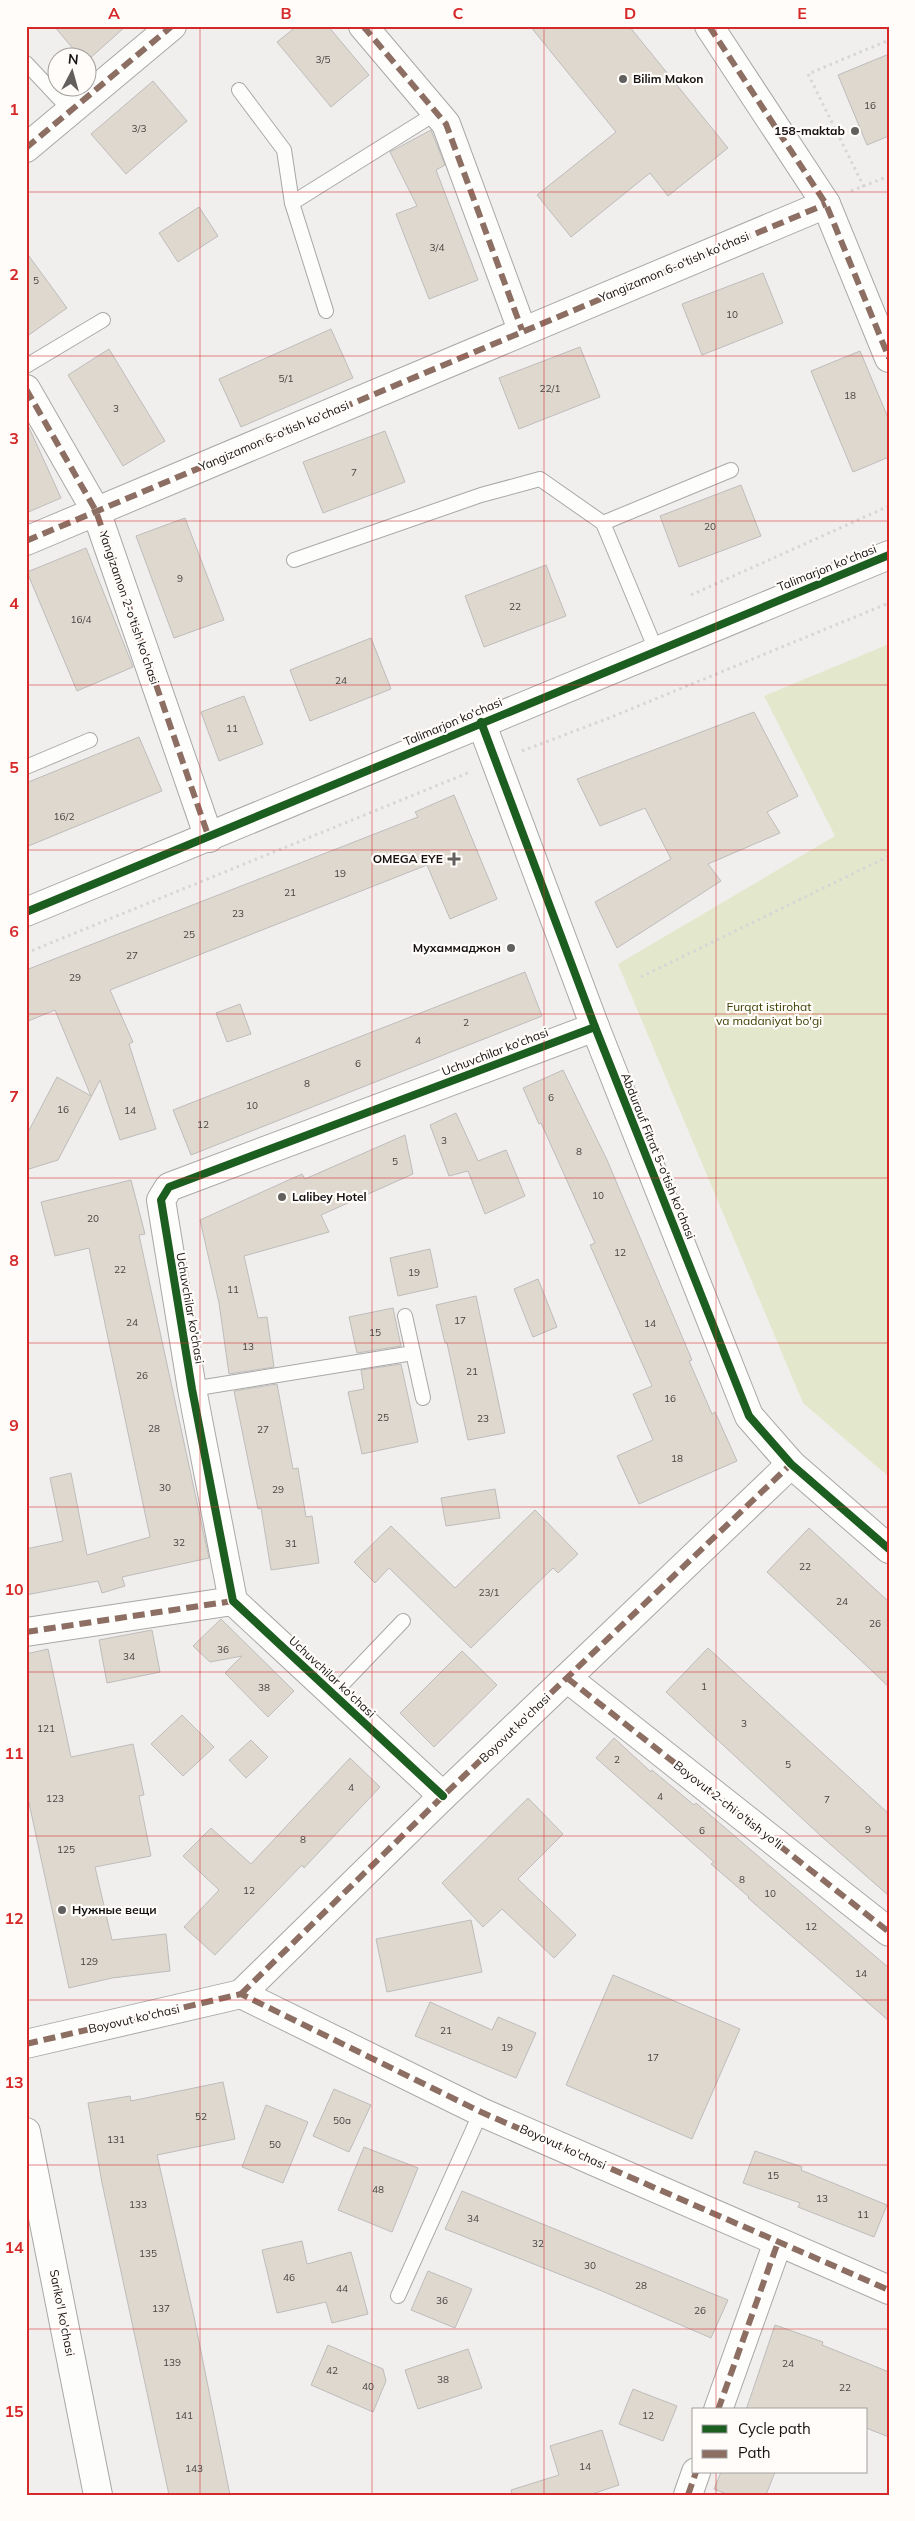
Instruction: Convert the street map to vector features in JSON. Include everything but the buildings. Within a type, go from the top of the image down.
[{"type":"street","points":[[26,148],[172,26]]},
{"type":"street","points":[[363,26],[446,124],[522,330]]},
{"type":"street","points":[[709,26],[826,204],[889,358]]},
{"type":"street","name":"Yangizamon 6-o'tish ko'chasi","points":[[26,541],[522,330],[826,204]]},
{"type":"street","name":"Yangizamon 2-o'tish ko'chasi","points":[[26,389],[96,511],[208,838]]},
{"type":"street","name":"Talimarjon ko'chasi","points":[[26,912],[208,838],[481,722],[889,555]]},
{"type":"street","name":"Abdurauf Fitrat 5-o'tish ko'chasi","points":[[481,722],[595,1027],[749,1416],[791,1464],[889,1550]]},
{"type":"street","name":"Uchuvchilar ko'chasi","points":[[443,1796],[233,1600],[192,1389],[160,1200],[169,1187],[595,1027]]},
{"type":"street","name":"Boyovut ko'chasi","points":[[26,2044],[241,1994],[443,1796],[791,1464]]},
{"type":"street","points":[[26,1632],[233,1600]]},
{"type":"street","name":"Boyovut 2-chi o'tish yo'li","points":[[567,1678],[889,1932]]},
{"type":"street","name":"Boyovut ko'chasi","points":[[241,1994],[481,2112],[889,2290]]},
{"type":"street","name":"Sariko'l ko'chasi","points":[[26,2132],[98,2495]]},
{"type":"street","points":[[719,2408],[778,2242]]},
{"type":"street","points":[[688,2495],[695,2474]]},
{"type":"lane","points":[[26,63],[71,111]]},
{"type":"lane","points":[[239,90],[284,150],[292,203],[326,311]]},
{"type":"lane","points":[[292,203],[436,113]]},
{"type":"lane","points":[[26,366],[103,320]]},
{"type":"lane","points":[[603,523],[731,470]]},
{"type":"lane","points":[[294,560],[481,495],[540,479],[603,523],[656,650]]},
{"type":"lane","points":[[26,767],[90,740]]},
{"type":"lane","points":[[405,1316],[423,1398]]},
{"type":"lane","points":[[192,1389],[413,1353]]},
{"type":"lane","points":[[333,1694],[403,1621]]},
{"type":"lane","points":[[398,2296],[481,2112]]},
{"type":"path","points":[[864,186],[808,74],[889,40]]},
{"type":"path","points":[[826,204],[889,176]]},
{"type":"path","points":[[691,595],[889,506]]},
{"type":"path","points":[[26,953],[889,603]]},
{"type":"path","points":[[641,977],[889,856]]},
{"type":"green space","name":"Furqat istirohat va madaniyat bo'gi","points":[[889,644],[889,1477],[803,1403],[618,964],[835,836],[764,696]]},
{"type":"marked path","points":[[26,148],[172,26]]},
{"type":"marked path","points":[[363,26],[446,124],[522,330]]},
{"type":"marked path","points":[[709,26],[826,204],[889,358]]},
{"type":"marked path","points":[[26,541],[826,204]]},
{"type":"marked path","points":[[26,389],[96,511],[209,838]]},
{"type":"marked path","points":[[241,1994],[443,1796],[791,1464]]},
{"type":"marked path","points":[[26,1632],[233,1601]]},
{"type":"marked path","points":[[567,1678],[889,1932]]},
{"type":"marked path","points":[[26,2044],[241,1994],[481,2112],[889,2290]]},
{"type":"marked path","points":[[719,2408],[778,2242]]},
{"type":"marked path","points":[[688,2495],[695,2474]]},
{"type":"cycle path","points":[[26,912],[889,555]]},
{"type":"cycle path","points":[[481,722],[595,1027],[749,1416],[791,1464],[889,1549]]},
{"type":"cycle path","points":[[443,1796],[233,1601],[192,1389],[161,1200],[169,1187],[595,1027]]},
{"type":"place","name":"Bilim Makon","points":[[623,79]]},
{"type":"place","name":"158-maktab","points":[[855,131]]},
{"type":"place","name":"OMEGA EYE","points":[[454,859]]},
{"type":"place","name":"Мухаммаджон","points":[[511,948]]},
{"type":"place","name":"Lalibey Hotel","points":[[282,1197]]},
{"type":"place","name":"Нужные вещи","points":[[62,1910]]}]
